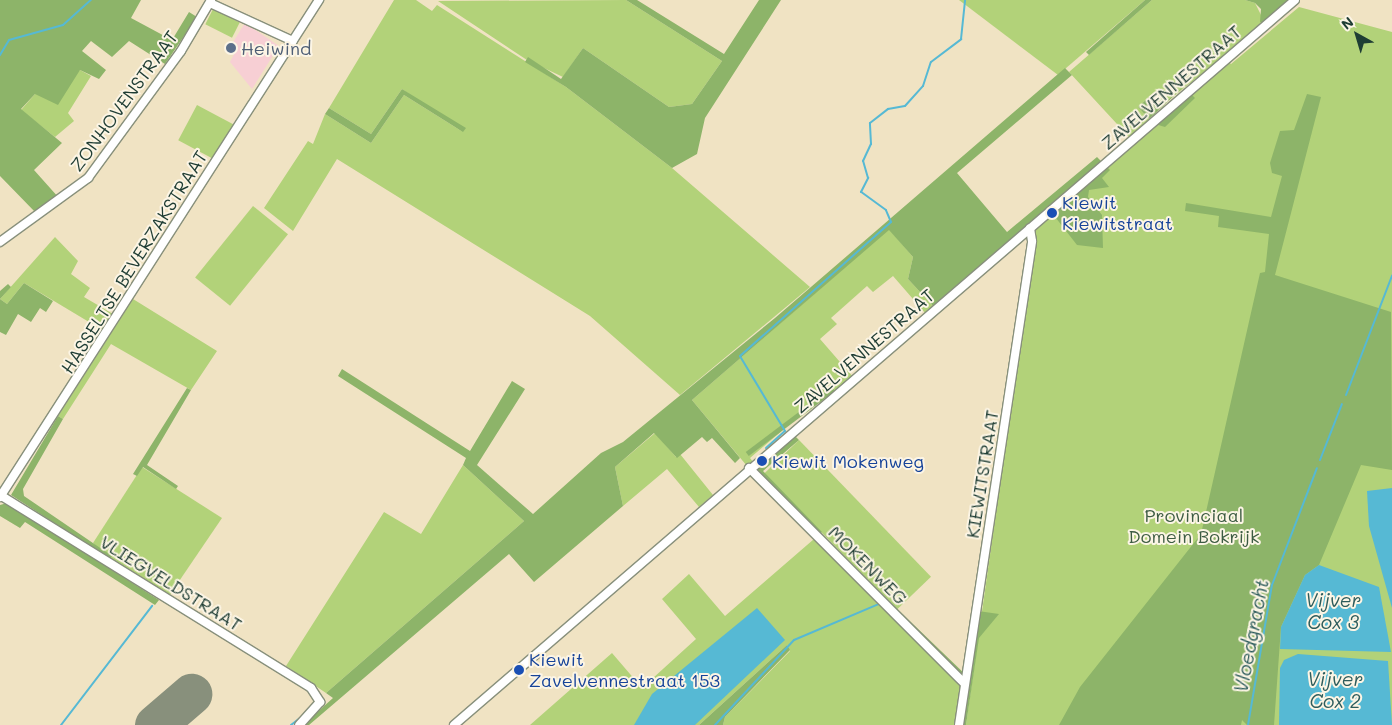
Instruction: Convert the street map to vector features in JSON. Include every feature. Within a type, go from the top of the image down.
[{"type":"street","name":"HASSELTSE BEVERZAKSTRAAT","points":[[0,496],[319,0]]},
{"type":"street","name":"ZAVELVENNESTRAAT","points":[[454,725],[1295,0]]},
{"type":"street","points":[[210,2],[292,41]]},
{"type":"street","name":"ZONHOVENSTRAAT","points":[[0,242],[88,178],[181,51],[210,2]]},
{"type":"street","name":"KIEWITSTRAAT","points":[[959,725],[1032,241],[1030,228]]},
{"type":"street","name":"MOKENWEG","points":[[750,468],[965,684]]},
{"type":"street","name":"VLIEGVELDSTRAAT","points":[[0,496],[311,688],[320,702],[299,725]]},
{"type":"shaded area","points":[[245,23],[279,46],[252,89],[230,62],[238,46],[233,42]]},
{"type":"green space","points":[[0,0],[141,0],[131,18],[172,40],[189,12],[197,17],[165,64],[129,41],[112,57],[91,41],[82,51],[106,70],[99,79],[80,70],[58,105],[35,94],[21,109],[62,143],[34,170],[59,198],[36,213],[0,176]]},
{"type":"green space","points":[[394,0],[416,0],[432,11],[437,5],[566,87],[672,168],[810,287],[680,395],[590,316],[337,159],[293,231],[264,208],[308,141],[313,144],[325,114],[371,143],[404,95],[463,132],[402,89],[371,134],[329,108]]},
{"type":"green space","points":[[626,0],[722,61],[692,104],[669,107],[583,48],[563,77],[527,60],[438,1]]},
{"type":"green space","points":[[626,0],[637,0],[724,54],[759,0],[781,0],[705,118],[697,154],[672,168],[566,87],[525,62],[528,57],[561,79],[583,48],[669,107],[692,104],[722,61]]},
{"type":"green space","points":[[959,0],[1145,0],[1058,75]]},
{"type":"green space","points":[[1145,0],[1152,0],[1089,55],[1086,52]]},
{"type":"green space","points":[[1152,0],[1245,0],[1255,3],[1265,23],[1159,108],[1149,97],[1138,107],[1149,119],[1129,137],[1069,72]]},
{"type":"green space","points":[[1245,0],[1289,0],[1265,23],[1260,22],[1261,9],[1255,3]]},
{"type":"green space","name":"Provinciaal Domein Bokrijk","points":[[1299,7],[1392,32],[1392,725],[966,725],[1036,228],[1228,61],[1231,64]]},
{"type":"green space","points":[[213,9],[240,23],[232,38],[205,24]]},
{"type":"green space","points":[[1065,68],[1072,75],[957,173],[1007,232],[1097,157],[1110,170],[1102,178],[1109,187],[1089,190],[1088,197],[1102,215],[1103,248],[1077,245],[1052,213],[934,307],[908,279],[913,257],[889,230],[692,400],[740,458],[735,463],[712,438],[707,442],[702,437],[677,458],[654,433],[615,467],[623,506],[534,582],[509,554],[309,725],[303,725],[333,698],[326,693],[524,521],[463,465],[466,458],[338,376],[342,369],[470,451],[512,381],[525,389],[477,465],[533,514],[601,453],[623,442],[775,318]]},
{"type":"green space","points":[[80,70],[91,76],[68,113],[74,121],[55,137],[21,110],[35,94]]},
{"type":"green space","points":[[1191,80],[1149,119],[1138,107],[1149,97],[1159,108]]},
{"type":"green space","points":[[402,89],[466,128],[463,132],[404,95],[371,143],[325,114],[329,108],[371,134]]},
{"type":"green space","points":[[1191,94],[1195,98],[1165,127],[1155,124]]},
{"type":"green space","points":[[1307,94],[1321,97],[1275,275],[1391,312],[1392,470],[1361,465],[1319,565],[1305,575],[1281,627],[1274,725],[1247,725],[1242,720],[1241,725],[1059,725],[1080,687],[1201,534],[1260,273],[1265,272],[1269,234],[1218,227],[1219,216],[1185,211],[1186,203],[1271,217],[1282,176],[1272,173],[1270,163],[1280,131],[1294,130]]},
{"type":"green space","points":[[197,105],[234,125],[215,160],[178,140]]},
{"type":"green space","points":[[253,206],[288,234],[230,306],[195,277]]},
{"type":"green space","points":[[889,229],[913,257],[908,279],[934,307],[926,314],[893,276],[873,292],[867,286],[831,318],[837,324],[820,339],[853,377],[835,391],[832,388],[750,458],[753,462],[747,466],[692,400]]},
{"type":"green space","points":[[55,237],[78,261],[71,274],[90,288],[84,297],[113,314],[104,331],[24,283],[7,304],[0,299]]},
{"type":"green space","points":[[24,283],[53,301],[46,312],[40,308],[31,322],[18,314],[6,335],[0,332],[0,299],[7,304]]},
{"type":"green space","points":[[8,284],[11,287],[0,299],[0,291]]},
{"type":"green space","points":[[133,299],[217,351],[191,390],[111,344],[63,419],[58,416]]},
{"type":"green space","points":[[832,387],[835,391],[749,456],[746,452]]},
{"type":"green space","points":[[187,388],[191,390],[147,465],[178,486],[176,489],[143,467],[137,476],[133,474]]},
{"type":"green space","points":[[58,416],[63,419],[23,489],[24,496],[112,556],[110,559],[11,495]]},
{"type":"green space","points":[[655,433],[676,457],[680,454],[713,495],[699,507],[667,469],[623,506],[615,467]]},
{"type":"green space","points":[[794,435],[799,440],[763,471],[822,532],[814,539],[750,472]]},
{"type":"green space","points":[[799,440],[931,577],[896,610],[764,473]]},
{"type":"green space","points":[[463,465],[524,521],[326,693],[286,666],[384,512],[421,534]]},
{"type":"green space","points":[[142,467],[222,518],[169,596],[110,559],[93,543]]},
{"type":"green space","points":[[7,503],[159,600],[155,605],[25,522],[20,528],[0,516],[0,505]]},
{"type":"green space","points":[[814,539],[961,685],[955,725],[723,725],[725,717],[790,651],[787,645],[699,725],[530,725],[612,653],[642,688],[696,639],[662,599],[689,574],[725,616]]},
{"type":"green space","points":[[887,599],[968,677],[978,611],[999,614],[979,638],[966,725],[955,725],[961,684],[881,605]]},
{"type":"green space","points":[[787,645],[790,650],[725,717],[723,725],[699,725]]},
{"type":"water","points":[[1392,488],[1392,608],[1369,526],[1367,491]]},
{"type":"water","name":"Vijver Cox 3","points":[[1319,565],[1379,587],[1391,652],[1280,649],[1281,627],[1305,575]]},
{"type":"water","points":[[757,608],[785,640],[695,725],[634,725],[652,694]]},
{"type":"water","name":"Vijver Cox 2","points":[[1298,654],[1388,661],[1392,725],[1279,725],[1280,668],[1284,660]]},
{"type":"waterway","points":[[0,55],[9,40],[63,25],[91,0]]},
{"type":"waterway","points":[[766,448],[785,431],[740,356],[891,222],[886,210],[861,192],[868,178],[863,161],[871,144],[870,123],[888,109],[905,106],[923,86],[931,62],[961,39],[965,0]]},
{"type":"waterway","name":"Vloedgracht","points":[[1346,395],[1392,276]]},
{"type":"waterway","name":"Vloedgracht","points":[[1320,460],[1342,404]]},
{"type":"waterway","name":"Vloedgracht","points":[[1248,725],[1272,585],[1317,468]]},
{"type":"waterway","points":[[715,725],[794,640],[881,603]]},
{"type":"waterway","points":[[61,725],[152,606]]},
{"type":"waterway","points":[[291,725],[305,714]]},
{"type":"runway","points":[[155,725],[191,694]]},
{"type":"place","name":"Heiwind","points":[[231,48]]},
{"type":"place","name":"Kiewit Kiewitstraat","points":[[1052,213]]},
{"type":"place","name":"Kiewit Mokenweg","points":[[762,461]]},
{"type":"place","name":"Kiewit Zavelvennestraat 153","points":[[519,670]]}]
